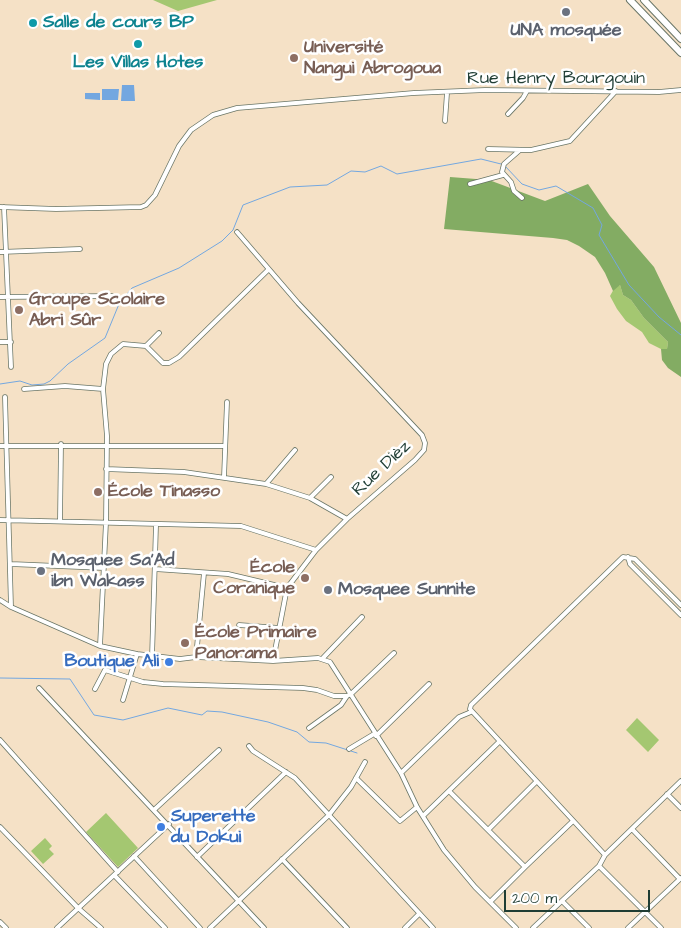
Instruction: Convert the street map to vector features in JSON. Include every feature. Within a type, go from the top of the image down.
[{"type":"main road","points":[[630,0],[681,53]]},
{"type":"main road","points":[[645,0],[681,39]]},
{"type":"street","name":"Rue Henry Bourgouin","points":[[2,207],[56,209],[141,207],[146,205],[155,195],[185,137],[204,120],[228,110],[380,96],[527,91],[681,90]]},
{"type":"street","points":[[508,114],[527,91]]},
{"type":"street","points":[[488,149],[520,150],[547,147],[570,141],[616,91]]},
{"type":"street","points":[[445,121],[448,93]]},
{"type":"street","points":[[503,173],[504,164],[520,150]]},
{"type":"street","points":[[470,184],[503,173]]},
{"type":"street","points":[[503,173],[512,182],[514,191],[522,198]]},
{"type":"street","points":[[2,207],[10,297],[11,367]]},
{"type":"street","points":[[100,646],[106,522],[107,445],[103,389],[106,364],[123,344],[146,346],[163,363],[169,363],[179,356],[268,270],[237,232]]},
{"type":"street","points":[[0,252],[80,249]]},
{"type":"street","name":"Rue Dièz","points":[[268,270],[422,436],[426,443],[424,450],[415,460],[316,550],[287,588],[272,661]]},
{"type":"street","points":[[0,297],[112,296]]},
{"type":"street","points":[[146,346],[159,333]]},
{"type":"street","points":[[0,342],[11,342]]},
{"type":"street","points":[[24,389],[65,386],[103,389]]},
{"type":"street","points":[[5,397],[11,607]]},
{"type":"street","points":[[224,477],[227,402]]},
{"type":"street","points":[[60,520],[62,444]]},
{"type":"street","points":[[0,446],[62,444],[224,446]]},
{"type":"street","points":[[266,484],[295,450]]},
{"type":"street","points":[[106,469],[184,472],[266,484],[310,498],[347,520]]},
{"type":"street","points":[[310,498],[331,477]]},
{"type":"street","points":[[0,520],[241,526],[316,550]]},
{"type":"street","points":[[152,657],[156,525]]},
{"type":"street","points":[[605,855],[471,712],[471,705],[618,561],[628,557],[635,559],[681,605]]},
{"type":"street","points":[[628,557],[630,564],[681,615]]},
{"type":"street","points":[[11,564],[104,568]]},
{"type":"street","points":[[155,570],[204,573],[260,580],[287,588]]},
{"type":"street","points":[[196,657],[204,573]]},
{"type":"street","points":[[0,600],[11,607],[100,646],[152,657],[180,659],[196,657],[272,661],[324,658],[362,617]]},
{"type":"street","points":[[239,625],[279,628]]},
{"type":"street","points":[[309,728],[341,705],[349,695],[394,653]]},
{"type":"street","points":[[123,700],[137,654]]},
{"type":"street","points":[[324,658],[334,667],[349,695],[401,773],[417,807],[455,864],[516,928]]},
{"type":"street","points":[[95,689],[105,670],[130,678],[162,684],[303,688],[317,690],[334,696],[349,695]]},
{"type":"street","points":[[349,749],[375,735],[429,684]]},
{"type":"street","points":[[39,688],[155,809],[264,928]]},
{"type":"street","points":[[401,773],[459,717],[471,712]]},
{"type":"street","points":[[0,740],[165,928]]},
{"type":"street","points":[[423,816],[499,742]]},
{"type":"street","points":[[249,746],[253,752],[295,778],[433,928]]},
{"type":"street","points":[[155,809],[219,750]]},
{"type":"street","points":[[210,928],[329,815],[356,778],[365,762]]},
{"type":"street","points":[[197,857],[286,772]]},
{"type":"street","points":[[356,778],[400,821],[417,807]]},
{"type":"street","points":[[533,928],[599,866],[605,855],[681,780]]},
{"type":"street","points":[[488,830],[536,782]]},
{"type":"street","points":[[449,791],[526,867]]},
{"type":"street","points":[[667,794],[681,808]]},
{"type":"street","points":[[490,902],[573,821]]},
{"type":"street","points":[[57,928],[168,824]]},
{"type":"street","points":[[0,826],[78,908],[101,928]]},
{"type":"street","points":[[628,928],[680,879],[632,829]]},
{"type":"street","points":[[134,856],[200,928]]},
{"type":"street","points":[[282,859],[347,928]]},
{"type":"street","points":[[599,866],[661,928]]},
{"type":"street","points":[[562,901],[589,928]]},
{"type":"street","points":[[405,928],[419,914]]},
{"type":"street","points":[[0,922],[6,928]]},
{"type":"green space","points":[[153,0],[217,0],[178,11]]},
{"type":"green space","points":[[450,177],[489,180],[545,201],[588,184],[610,216],[654,267],[681,323],[681,377],[668,368],[662,360],[661,349],[667,349],[668,342],[644,318],[631,300],[623,295],[620,285],[613,291],[595,257],[579,246],[567,240],[553,238],[444,229]]},
{"type":"green space","points":[[620,285],[623,295],[631,300],[644,318],[668,342],[667,349],[661,349],[649,343],[642,332],[626,321],[617,309],[610,296],[615,287]]},
{"type":"green space","points":[[637,718],[659,740],[648,752],[626,730]]},
{"type":"green space","points":[[106,813],[138,848],[118,867],[86,832]]},
{"type":"green space","points":[[45,838],[52,846],[49,849],[54,854],[43,864],[31,851]]},
{"type":"water","points":[[122,85],[134,85],[135,101],[121,101]]},
{"type":"water","points":[[102,89],[119,89],[118,100],[102,100]]},
{"type":"water","points":[[85,93],[100,93],[100,100],[85,99]]},
{"type":"waterway","points":[[0,384],[20,381],[32,385],[44,384],[50,381],[68,364],[105,338],[119,304],[132,288],[179,268],[222,241],[233,230],[243,205],[290,187],[327,185],[351,171],[365,172],[381,166],[397,174],[481,159],[501,164]]},
{"type":"waterway","points":[[505,166],[522,184],[539,190],[556,186],[593,208],[602,225],[599,235],[629,285],[659,317],[681,335]]},
{"type":"waterway","points":[[0,678],[70,679],[94,715],[123,720],[168,708],[202,715],[207,711],[222,712],[268,722],[297,732],[309,742],[326,743],[357,753]]},
{"type":"place","name":"UNA mosquée","points":[[566,12]]},
{"type":"place","name":"Salle de cours BP","points":[[33,23]]},
{"type":"place","name":"Les Villas Hotes","points":[[138,44]]},
{"type":"place","name":"Université Nangui Abrogoua","points":[[294,58]]},
{"type":"place","name":"Groupe Scolaire Abri Sûr","points":[[19,310]]},
{"type":"place","name":"École Tinasso","points":[[98,492]]},
{"type":"place","name":"Mosquee Sa'Ad ibn Wakass","points":[[41,571]]},
{"type":"place","name":"École Coranique","points":[[305,578]]},
{"type":"place","name":"Mosquee Sunnite","points":[[328,590]]},
{"type":"place","name":"École Primaire Panorama","points":[[185,643]]},
{"type":"place","name":"Boutique Ali","points":[[169,662]]},
{"type":"place","name":"Superette du Dokui","points":[[161,827]]}]
